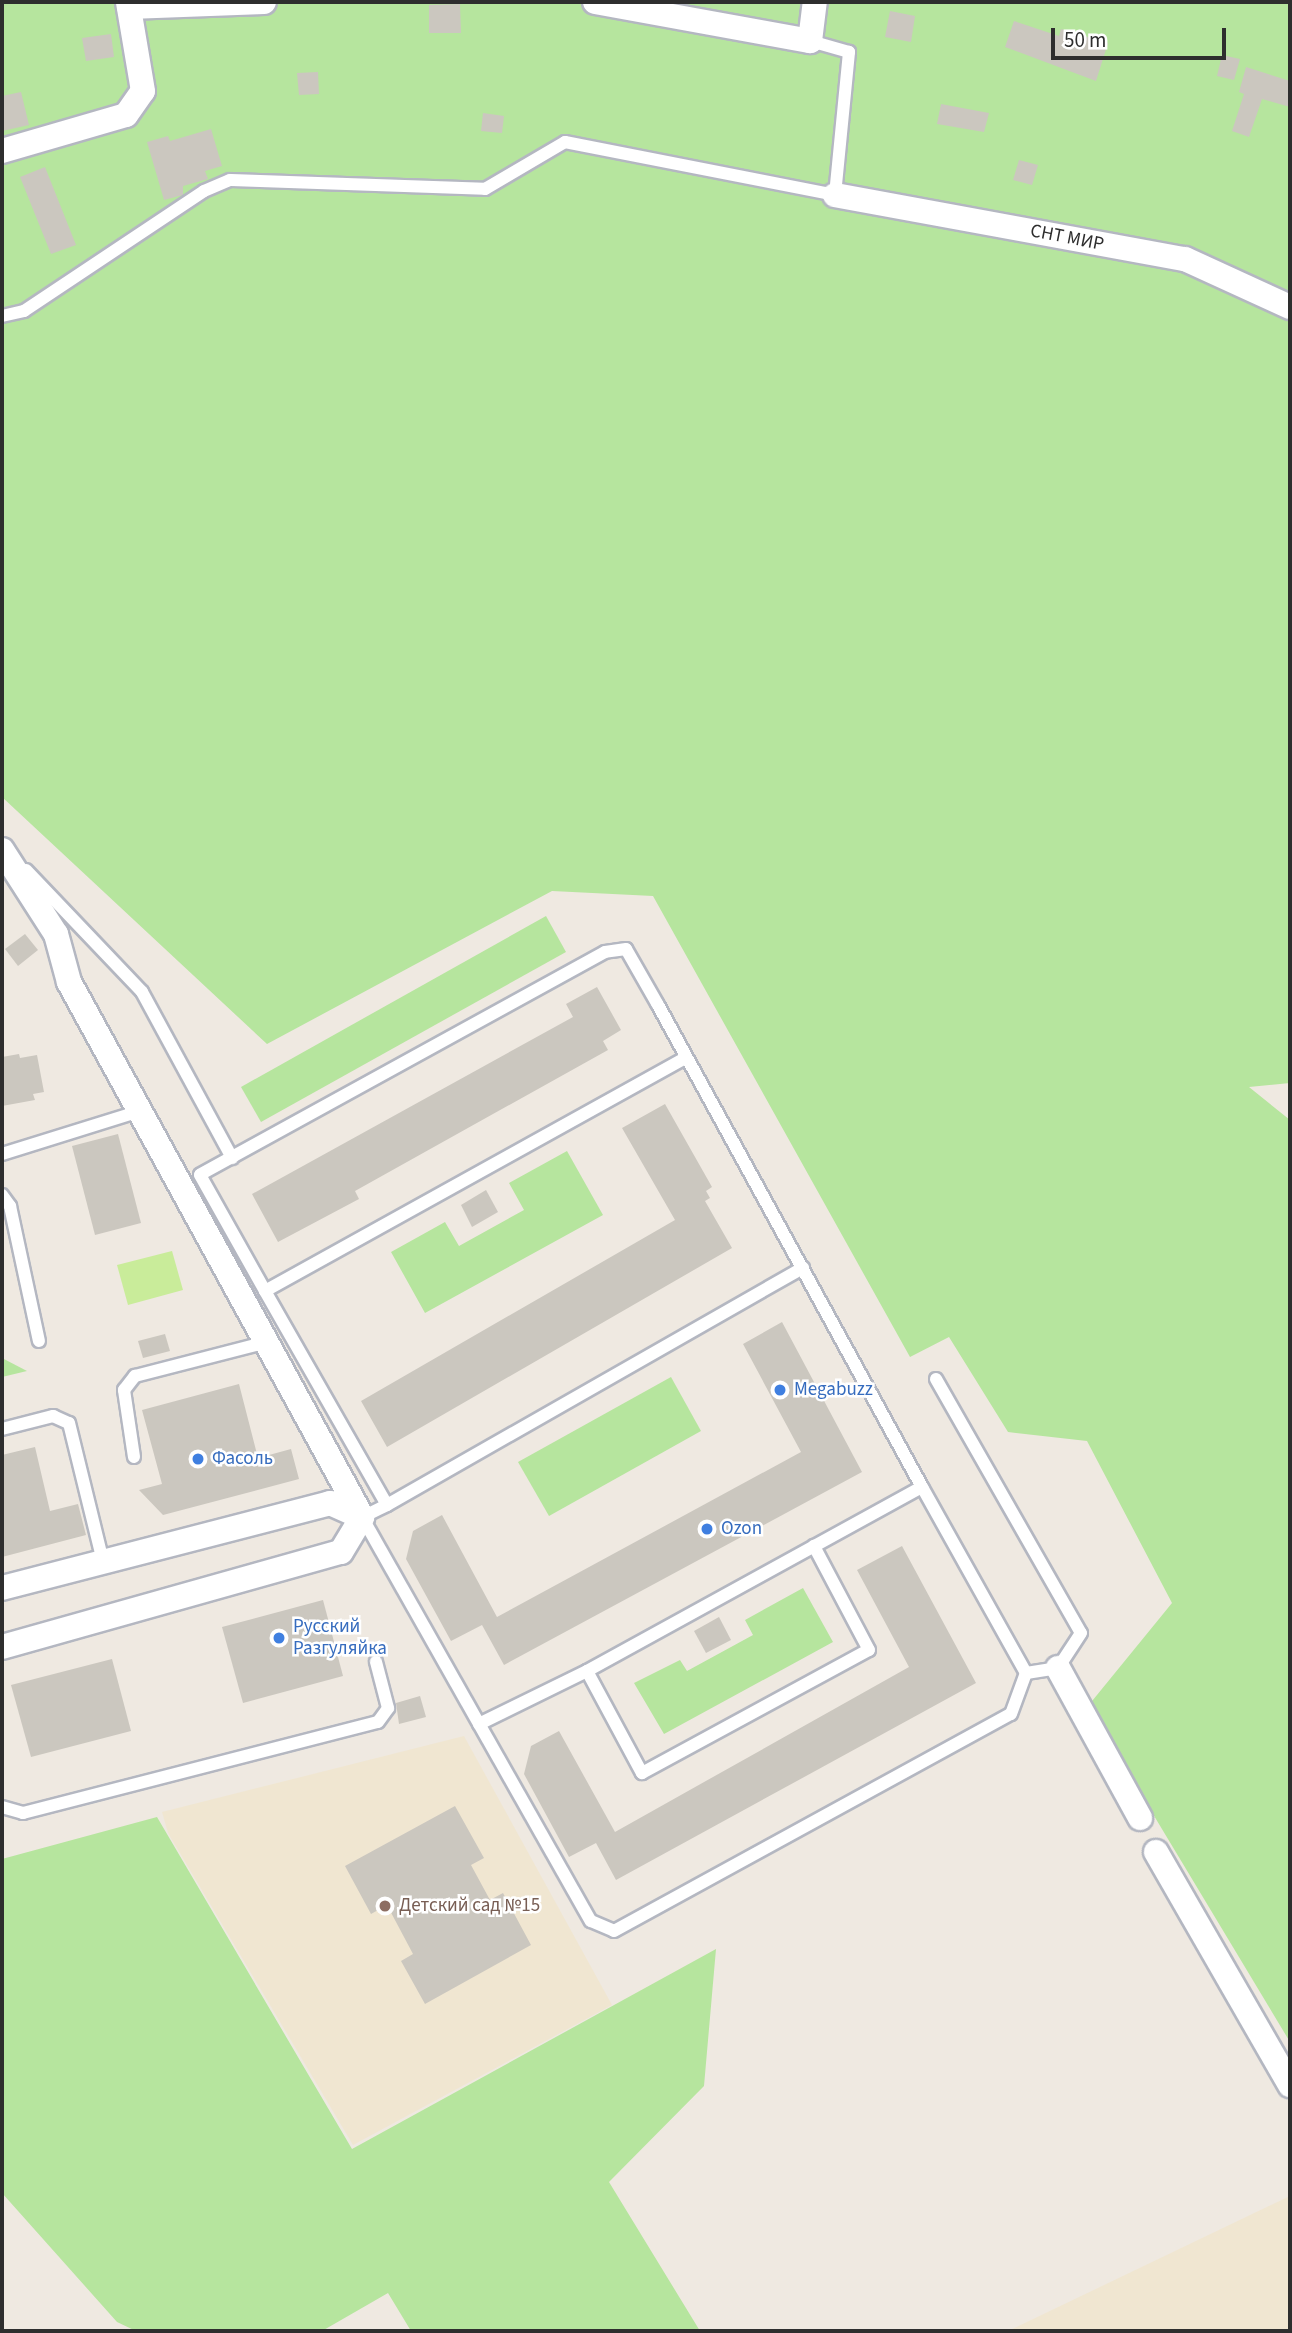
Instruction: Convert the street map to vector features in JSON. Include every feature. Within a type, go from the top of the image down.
[{"type":"street","points":[[2,151],[126,116],[143,91],[128,5],[264,2]]},
{"type":"street","points":[[595,2],[810,41],[815,2]]},
{"type":"street","name":"СНТ МИР","points":[[835,195],[1185,260],[1290,307]]},
{"type":"street","points":[[2,850],[56,934],[69,982],[362,1517]]},
{"type":"street","points":[[2,1588],[330,1503],[362,1517]]},
{"type":"street","points":[[2,1647],[341,1552],[362,1517]]},
{"type":"street","points":[[1058,1668],[1140,1818]]},
{"type":"street","points":[[1156,1852],[1290,2085]]},
{"type":"lane","points":[[2,316],[24,311],[204,191],[230,180],[485,189],[565,142],[835,195],[849,52],[810,41]]},
{"type":"lane","points":[[2,844],[142,992],[232,1158]]},
{"type":"lane","points":[[387,1505],[200,1175],[605,952],[626,950],[803,1268],[922,1487],[1026,1673],[1011,1714],[614,1931],[591,1921],[362,1517],[387,1505],[803,1268]]},
{"type":"lane","points":[[265,1291],[686,1058]]},
{"type":"lane","points":[[2,1154],[140,1111]]},
{"type":"lane","points":[[2,1195],[10,1206],[39,1341]]},
{"type":"lane","points":[[134,1457],[124,1390],[135,1376],[267,1342]]},
{"type":"lane","points":[[936,1380],[1081,1633],[1058,1668],[1026,1673]]},
{"type":"lane","points":[[2,1429],[53,1416],[69,1423],[103,1561]]},
{"type":"lane","points":[[479,1724],[587,1671],[922,1487]]},
{"type":"lane","points":[[587,1671],[642,1773],[869,1650],[814,1546]]},
{"type":"lane","points":[[2,1807],[23,1813],[378,1722],[388,1708],[376,1662]]},
{"type":"shaded area","name":"Детский сад №15","points":[[464,1736],[612,2005],[353,2145],[168,1833],[162,1812]]},
{"type":"shaded area","points":[[1290,2196],[1290,2331],[1008,2331]]},
{"type":"green space","points":[[2,2],[1290,2],[1290,1083],[1249,1087],[1290,1120],[1290,2042],[1088,1706],[1172,1603],[1087,1441],[1008,1432],[949,1337],[910,1357],[653,896],[552,891],[267,1044],[2,797]]},
{"type":"green space","points":[[546,916],[566,952],[261,1122],[241,1087]]},
{"type":"green space","points":[[567,1151],[603,1215],[425,1313],[391,1252],[445,1222],[459,1246],[524,1210],[509,1183]]},
{"type":"green space","points":[[172,1251],[183,1290],[128,1305],[117,1265]]},
{"type":"green space","points":[[2,1358],[27,1371],[2,1377]]},
{"type":"green space","points":[[671,1377],[701,1431],[549,1516],[518,1462]]},
{"type":"green space","points":[[803,1588],[833,1642],[664,1734],[634,1683],[680,1660],[687,1671],[753,1635],[745,1620]]},
{"type":"green space","points":[[157,1817],[352,2149],[716,1949],[704,2086],[609,2182],[700,2331],[411,2331],[388,2293],[322,2331],[136,2331],[117,2322],[2,2193],[2,1859]]},
{"type":"building","points":[[460,4],[461,33],[429,33],[429,5]]},
{"type":"building","points":[[890,11],[915,16],[911,42],[885,37]]},
{"type":"building","points":[[1014,21],[1059,36],[1061,29],[1108,43],[1096,81],[1005,47]]},
{"type":"building","points":[[111,34],[114,57],[86,61],[82,38]]},
{"type":"building","points":[[1222,55],[1240,59],[1234,80],[1217,76]]},
{"type":"building","points":[[1246,67],[1290,81],[1290,107],[1262,99],[1249,137],[1232,131],[1244,94],[1239,92]]},
{"type":"building","points":[[318,72],[319,94],[299,95],[297,73]]},
{"type":"building","points":[[21,92],[29,125],[2,131],[2,96]]},
{"type":"building","points":[[941,104],[989,113],[984,132],[937,124]]},
{"type":"building","points":[[483,113],[504,116],[502,133],[481,131]]},
{"type":"building","points":[[211,129],[222,166],[205,171],[208,179],[183,186],[183,195],[164,200],[147,142],[168,136],[170,141]]},
{"type":"building","points":[[1019,160],[1038,165],[1032,185],[1013,180]]},
{"type":"building","points":[[45,167],[76,245],[51,254],[20,177]]},
{"type":"building","points":[[25,934],[38,950],[18,966],[5,949]]},
{"type":"building","points":[[597,987],[621,1030],[603,1041],[608,1050],[355,1191],[359,1199],[278,1242],[252,1194],[573,1017],[566,1004]]},
{"type":"building","points":[[19,1054],[20,1058],[37,1055],[44,1092],[33,1094],[35,1100],[2,1106],[2,1057]]},
{"type":"building","points":[[665,1104],[712,1187],[706,1191],[710,1198],[705,1201],[732,1248],[387,1447],[361,1401],[675,1220],[622,1128]]},
{"type":"building","points":[[118,1134],[141,1223],[95,1235],[72,1146]]},
{"type":"building","points":[[486,1190],[498,1212],[472,1227],[461,1205]]},
{"type":"building","points":[[782,1322],[862,1472],[504,1665],[482,1625],[451,1641],[406,1559],[413,1531],[442,1515],[497,1617],[801,1452],[743,1344]]},
{"type":"building","points":[[165,1334],[170,1351],[143,1358],[138,1341]]},
{"type":"building","points":[[239,1384],[258,1458],[291,1449],[299,1479],[163,1515],[139,1490],[162,1484],[142,1410]]},
{"type":"building","points":[[35,1447],[50,1511],[78,1504],[86,1535],[2,1557],[2,1455]]},
{"type":"building","points":[[902,1546],[976,1683],[616,1880],[596,1843],[569,1857],[524,1774],[531,1746],[559,1731],[615,1832],[909,1667],[857,1570]]},
{"type":"building","points":[[323,1600],[343,1676],[243,1703],[222,1627]]},
{"type":"building","points":[[719,1617],[731,1640],[706,1653],[694,1631]]},
{"type":"building","points":[[112,1659],[131,1731],[31,1757],[11,1685]]},
{"type":"building","points":[[420,1696],[426,1717],[399,1724],[396,1703]]},
{"type":"building","points":[[455,1806],[484,1858],[471,1865],[490,1900],[503,1893],[531,1945],[425,2004],[401,1961],[413,1954],[387,1905],[371,1914],[345,1866]]},
{"type":"place","name":"Megabuzz","points":[[780,1390]]},
{"type":"place","name":"Фасоль","points":[[198,1459]]},
{"type":"place","name":"Ozon","points":[[707,1529]]},
{"type":"place","name":"Русский Разгуляйка","points":[[279,1638]]},
{"type":"place","name":"Детский сад №15","points":[[385,1906]]}]
